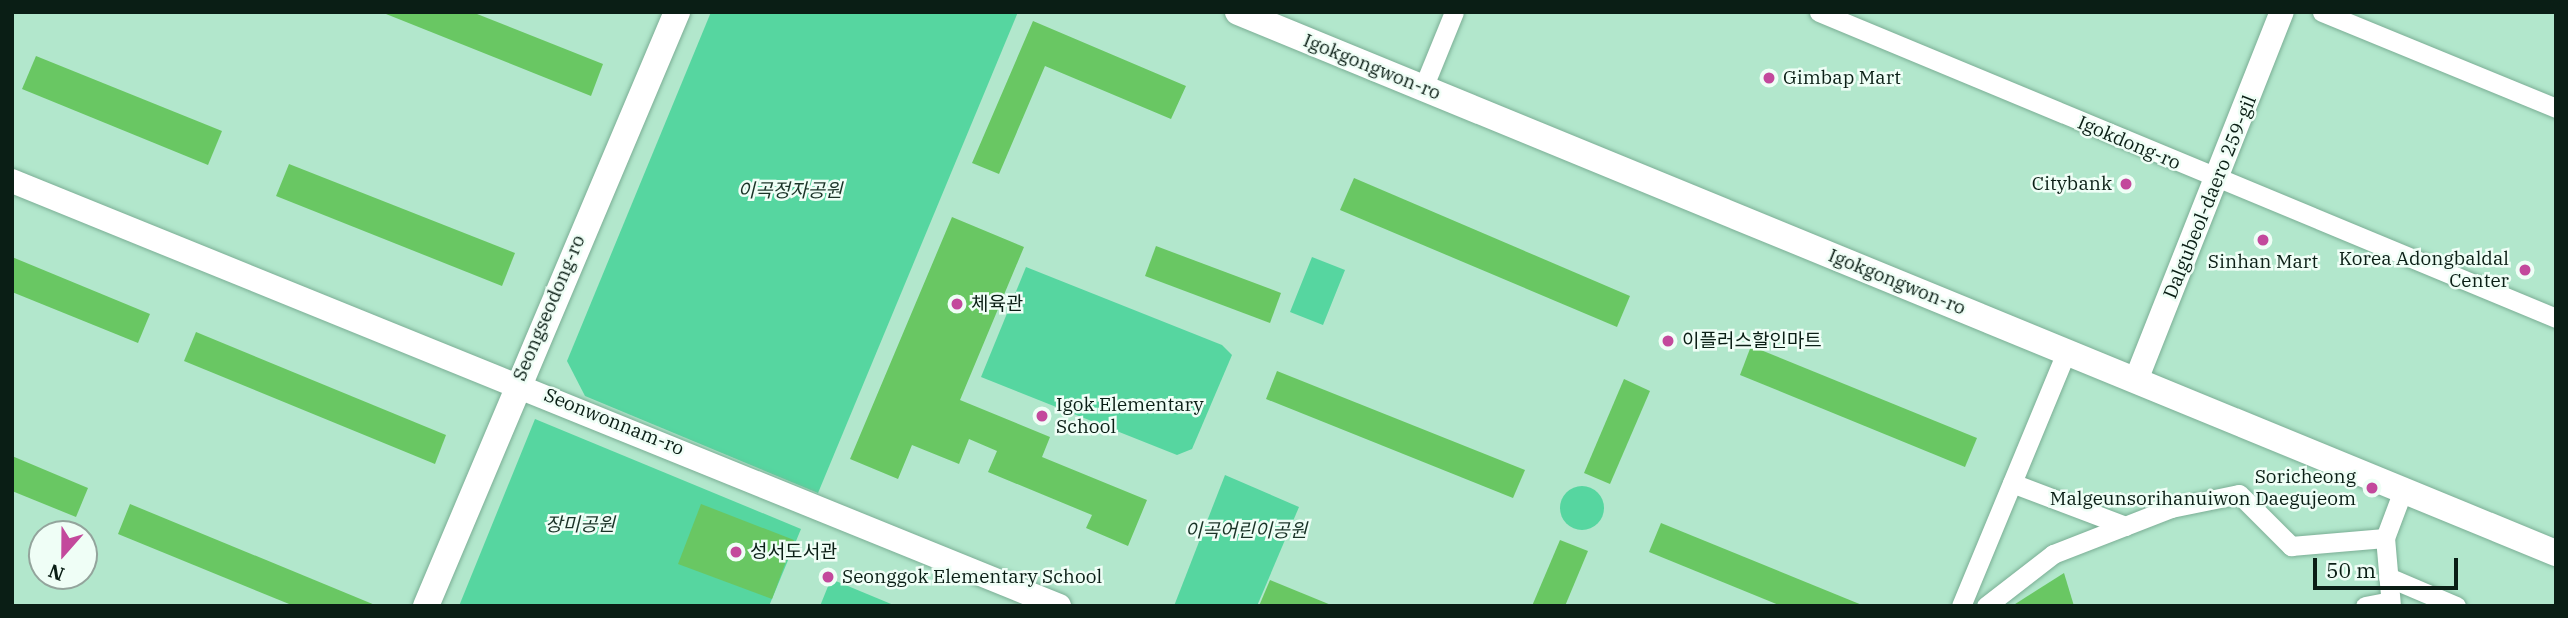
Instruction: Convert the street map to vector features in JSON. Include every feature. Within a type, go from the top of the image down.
[{"type":"main road","name":"Seongseodong-ro","points":[[426,606],[517,382],[677,12]]},
{"type":"main road","name":"Igokgongwon-ro","points":[[1238,12],[2556,553]]},
{"type":"street","points":[[1423,88],[1454,12]]},
{"type":"street","name":"Igokdong-ro","points":[[1819,12],[2218,180],[2556,318]]},
{"type":"street","name":"Dalgubeol-daero 259-gil","points":[[2136,380],[2218,180],[2282,12]]},
{"type":"street","points":[[2322,12],[2556,108]]},
{"type":"street","name":"Seonwonnam-ro","points":[[12,181],[517,382],[1059,606]]},
{"type":"street","points":[[1961,606],[2066,352]]},
{"type":"street","points":[[2012,483],[2125,526]]},
{"type":"street","points":[[2365,606],[2390,603],[2385,538],[2403,490]]},
{"type":"street","points":[[1986,606],[2053,554],[2171,508],[2239,494],[2291,546],[2385,538]]},
{"type":"street","points":[[2388,577],[2456,606]]},
{"type":"green space","name":"이곡정자공원","points":[[711,12],[1018,12],[818,493],[585,396],[567,361]]},
{"type":"green space","points":[[1312,257],[1345,270],[1323,325],[1290,312]]},
{"type":"green space","points":[[1026,267],[1222,345],[1232,355],[1192,449],[1177,455],[981,377]]},
{"type":"green space","name":"장미공원","points":[[535,419],[801,529],[769,606],[459,606]]},
{"type":"green space","name":"이곡어린이공원","points":[[1225,475],[1299,507],[1257,606],[1174,606]]},
{"type":"green space","points":[[1582,486],[1597,493],[1604,508],[1597,523],[1582,530],[1567,523],[1560,508],[1567,493]]},
{"type":"green space","points":[[831,579],[896,606],[820,606]]},
{"type":"building","points":[[381,12],[472,12],[603,64],[591,96]]},
{"type":"building","points":[[1033,21],[1186,86],[1171,119],[1045,66],[999,174],[972,163]]},
{"type":"building","points":[[36,56],[222,131],[208,165],[22,89]]},
{"type":"building","points":[[289,164],[515,253],[502,286],[276,196]]},
{"type":"building","points":[[1354,178],[1630,296],[1617,327],[1340,210]]},
{"type":"building","points":[[952,217],[1024,247],[960,400],[1050,437],[1042,457],[1147,500],[1128,546],[1086,528],[1092,515],[988,472],[997,451],[969,439],[959,464],[912,445],[898,479],[850,459]]},
{"type":"building","points":[[1156,246],[1281,293],[1270,323],[1145,276]]},
{"type":"building","points":[[12,257],[150,314],[138,343],[12,292]]},
{"type":"building","points":[[196,332],[446,435],[435,464],[184,361]]},
{"type":"building","points":[[1751,346],[1977,438],[1965,467],[1740,375]]},
{"type":"building","points":[[1277,371],[1525,470],[1513,498],[1266,399]]},
{"type":"building","points":[[1624,379],[1650,391],[1610,484],[1584,473]]},
{"type":"building","points":[[12,456],[88,488],[76,517],[12,491]]},
{"type":"building","points":[[130,504],[375,606],[294,606],[118,534]]},
{"type":"building","name":"성서도서관","points":[[701,504],[794,540],[772,599],[678,564]]},
{"type":"building","points":[[1661,523],[1862,606],[1781,606],[1649,552]]},
{"type":"building","points":[[1560,540],[1588,551],[1565,606],[1532,606]]},
{"type":"building","points":[[2064,573],[2074,606],[2012,606]]},
{"type":"building","points":[[1270,580],[1331,605],[1331,606],[1259,606]]},
{"type":"place","name":"Gimbap Mart","points":[[1769,78]]},
{"type":"place","name":"Citybank","points":[[2126,184]]},
{"type":"place","name":"Sinhan Mart","points":[[2263,240]]},
{"type":"place","name":"Korea Adongbaldal Center","points":[[2525,270]]},
{"type":"place","name":"체육관","points":[[957,304]]},
{"type":"place","name":"이플러스할인마트","points":[[1668,341]]},
{"type":"place","name":"Igok Elementary School","points":[[1042,416]]},
{"type":"place","name":"Soricheong Malgeunsorihanuiwon Daegujeom","points":[[2372,488]]},
{"type":"place","name":"성서도서관","points":[[736,552]]},
{"type":"place","name":"Seonggok Elementary School","points":[[828,577]]}]
